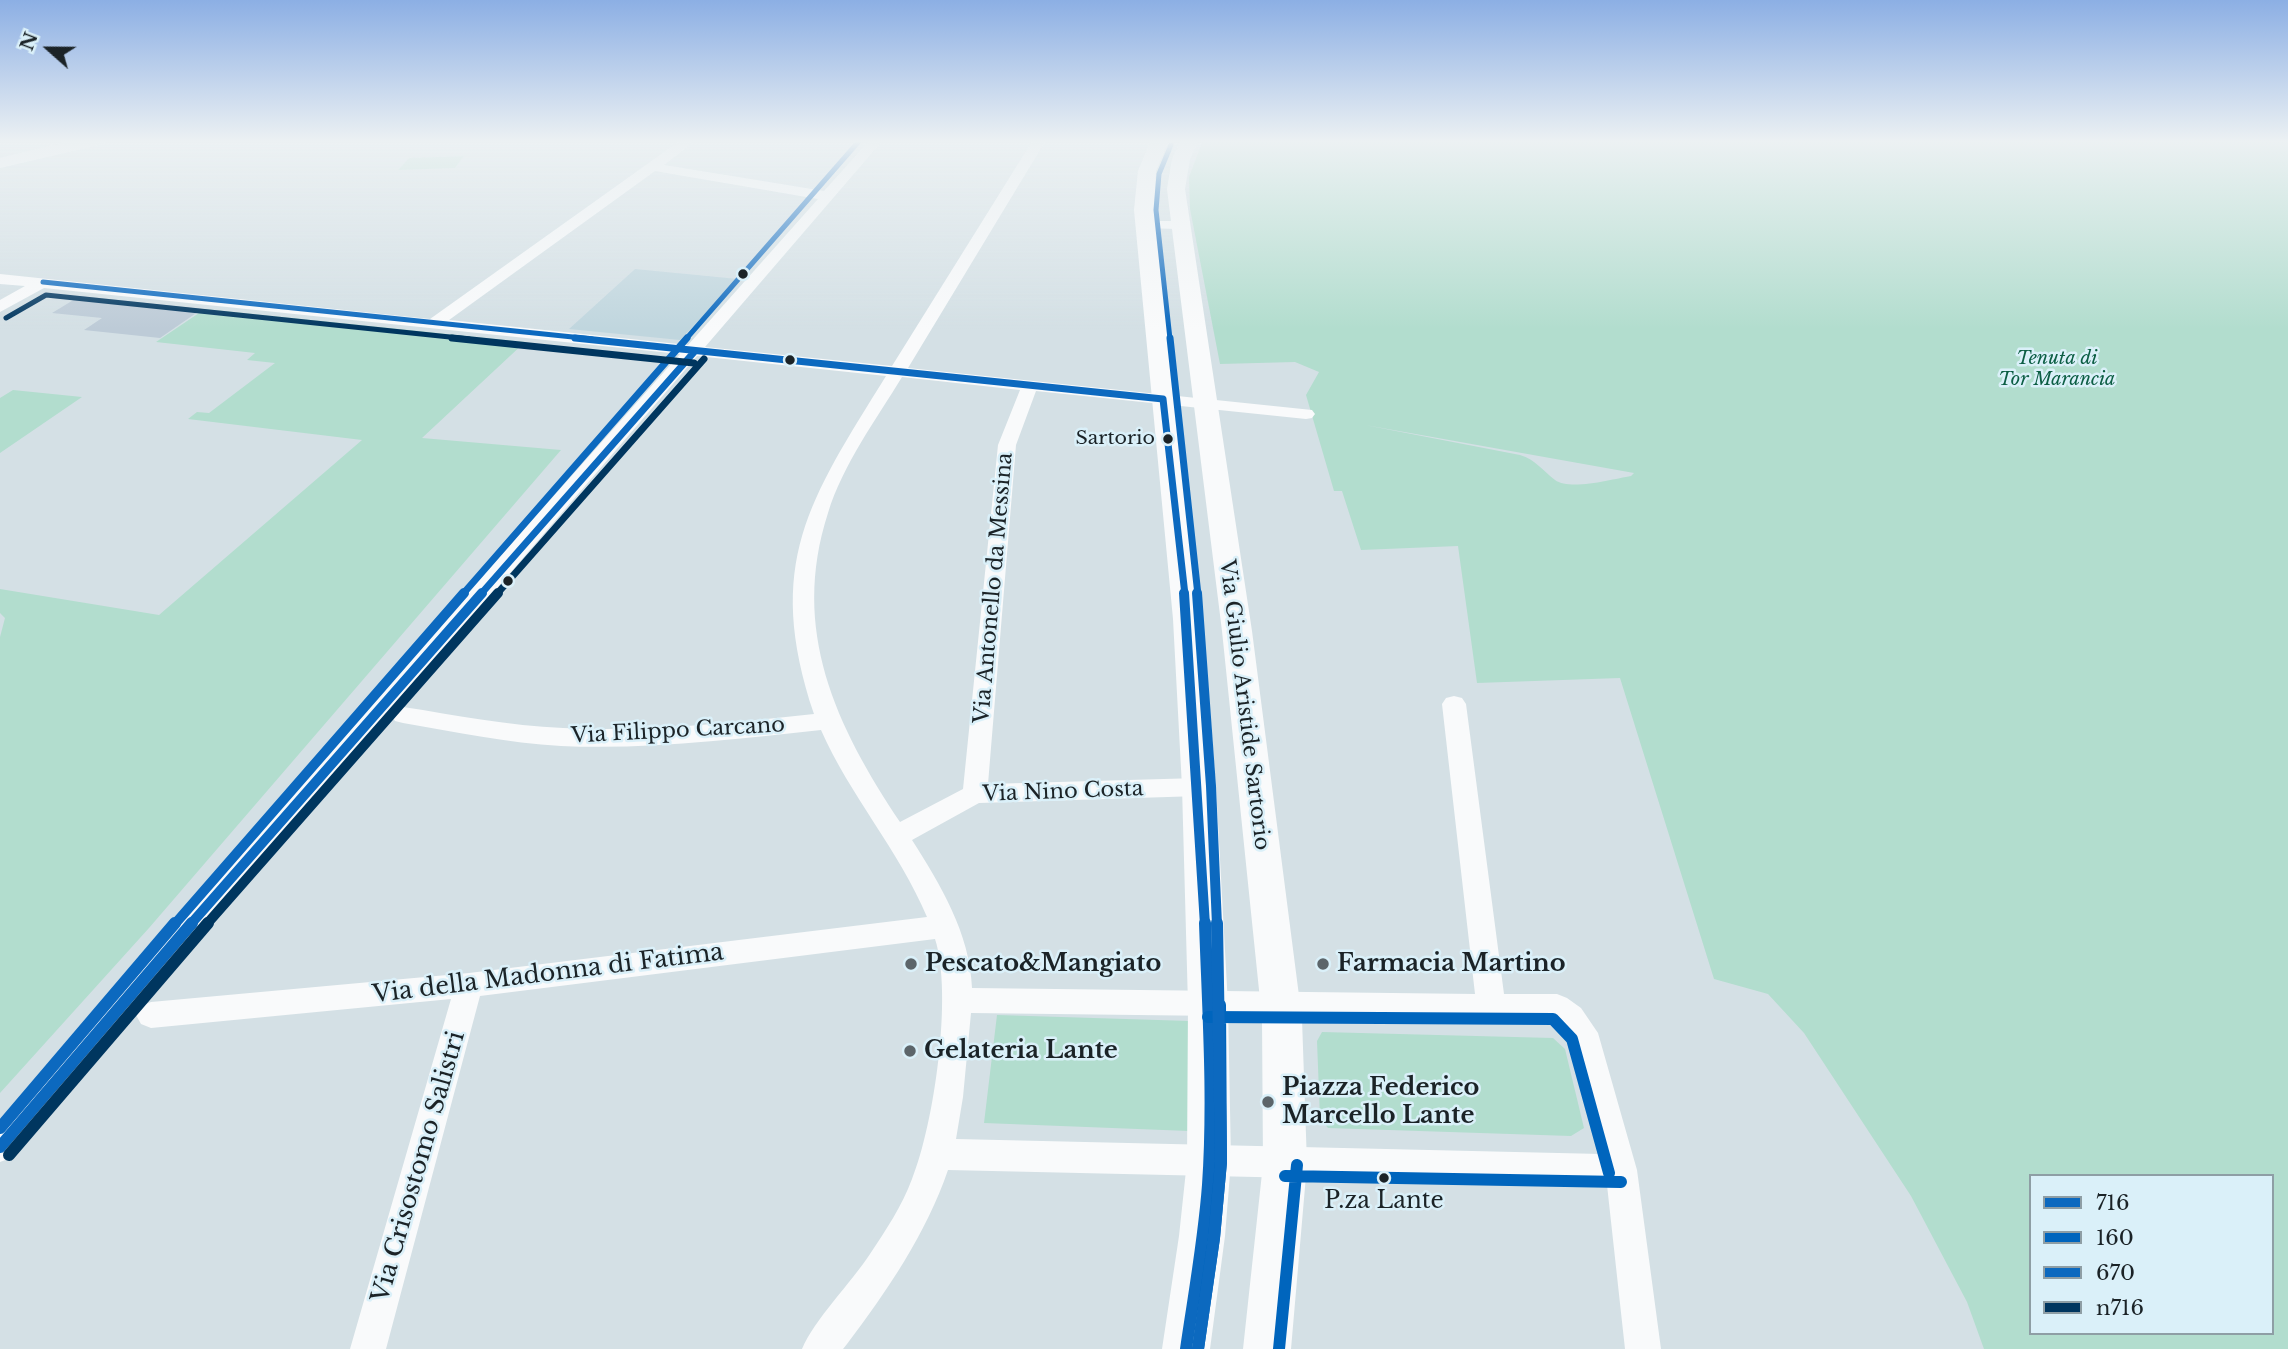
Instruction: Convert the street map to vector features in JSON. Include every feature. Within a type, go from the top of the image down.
[{"type":"street","points":[[436,323],[602,203]]},
{"type":"street","points":[[0,1147],[149,971],[695,351],[821,203]]},
{"type":"street","points":[[820,1349],[842,1322],[919,1200],[936,1154],[951,1075],[956,1000],[954,954],[944,926],[920,876],[859,780],[828,722],[814,677],[806,637],[805,589],[813,532],[819,510],[843,460],[1001,203]]},
{"type":"street","name":"Via Giulio Aristide Sartorio","points":[[1146,203],[1163,399],[1182,540],[1199,787],[1208,1005]]},
{"type":"street","name":"Via Giulio Aristide Sartorio","points":[[1178,203],[1237,631],[1280,1006]]},
{"type":"street","points":[[1146,225],[1180,225]]},
{"type":"street","points":[[0,279],[1306,414]]},
{"type":"street","points":[[0,307],[43,282]]},
{"type":"street","name":"Via Antonello da Messina","points":[[975,794],[1007,445],[1030,386]]},
{"type":"street","points":[[1454,704],[1491,1006]]},
{"type":"street","name":"Via Filippo Carcano","points":[[403,715],[531,735],[590,738],[661,736],[828,722]]},
{"type":"street","name":"Via Nino Costa","points":[[895,836],[975,794],[1199,787]]},
{"type":"street","name":"Via della Madonna di Fatima","points":[[151,1015],[469,985],[944,926]]},
{"type":"street","name":"Via Crisostomo Salistri","points":[[368,1349],[469,985]]},
{"type":"street","points":[[956,1000],[1280,1006],[1557,1007],[1571,1017],[1583,1033],[1621,1170],[1643,1349]]},
{"type":"street","points":[[1186,1349],[1202,1236],[1209,1161],[1208,1005]]},
{"type":"street","points":[[1267,1349],[1285,1164],[1280,1006]]},
{"type":"street","points":[[936,1154],[1621,1170]]},
{"type":"shaded area","points":[[635,269],[738,279],[680,340],[569,329]]},
{"type":"green space","name":"Tenuta di Tor Marancia","points":[[1190,203],[2288,203],[2288,1349],[1984,1349],[1967,1302],[1911,1196],[1804,1033],[1768,994],[1714,979],[1620,678],[1477,683],[1458,546],[1361,550],[1342,491],[1334,491],[1306,395],[1319,372],[1295,362],[1220,364]],"holes":[[[1365,425],[1634,473],[1631,476],[1592,483],[1562,483],[1535,462],[1520,455]]]},
{"type":"green space","points":[[205,309],[525,342],[422,438],[561,450],[149,928],[0,1093],[0,637],[5,618],[0,613],[0,589],[159,615],[362,440],[188,419],[197,412],[209,413],[275,363],[247,360],[255,353],[156,342]]},
{"type":"green space","points":[[13,390],[82,397],[0,453],[0,398]]},
{"type":"green space","points":[[997,1015],[1190,1021],[1189,1131],[984,1123]]},
{"type":"green space","points":[[1322,1032],[1553,1038],[1565,1049],[1584,1128],[1571,1136],[1328,1128],[1320,1118],[1317,1041]]},
{"type":"building","points":[[80,296],[202,309],[160,338],[84,330],[102,318],[52,313]]},
{"type":"transit line","name":"670","points":[[0,1128],[149,953],[805,203]]},
{"type":"transit line","name":"670","points":[[1157,203],[1200,618],[1211,786],[1220,1004],[1221,1162],[1214,1238],[1198,1349]]},
{"type":"transit line","name":"716","points":[[43,282],[1163,399],[1178,521],[1193,705],[1209,1058],[1208,1184],[1186,1349]]},
{"type":"transit line","name":"n716","points":[[6,318],[46,295],[694,363]]},
{"type":"transit line","name":"716","points":[[0,1147],[158,961],[695,351]]},
{"type":"transit line","name":"n716","points":[[9,1155],[167,969],[704,359]]},
{"type":"transit line","name":"160","points":[[1198,1349],[1214,1238],[1221,1162],[1220,1005]]},
{"type":"transit line","name":"160","points":[[1208,1017],[1553,1019],[1572,1039],[1609,1173]]},
{"type":"transit line","name":"160","points":[[1279,1349],[1297,1165]]},
{"type":"transit line","name":"160","points":[[1285,1176],[1621,1182]]},
{"type":"place","name":"Sartorio","points":[[1168,439]]},
{"type":"place","name":"Pescato&Mangiato","points":[[911,964]]},
{"type":"place","name":"Farmacia Martino","points":[[1323,964]]},
{"type":"place","name":"Gelateria Lante","points":[[910,1051]]},
{"type":"place","name":"Piazza Federico Marcello Lante","points":[[1268,1102]]},
{"type":"place","name":"P.za Lante","points":[[1384,1178]]}]
